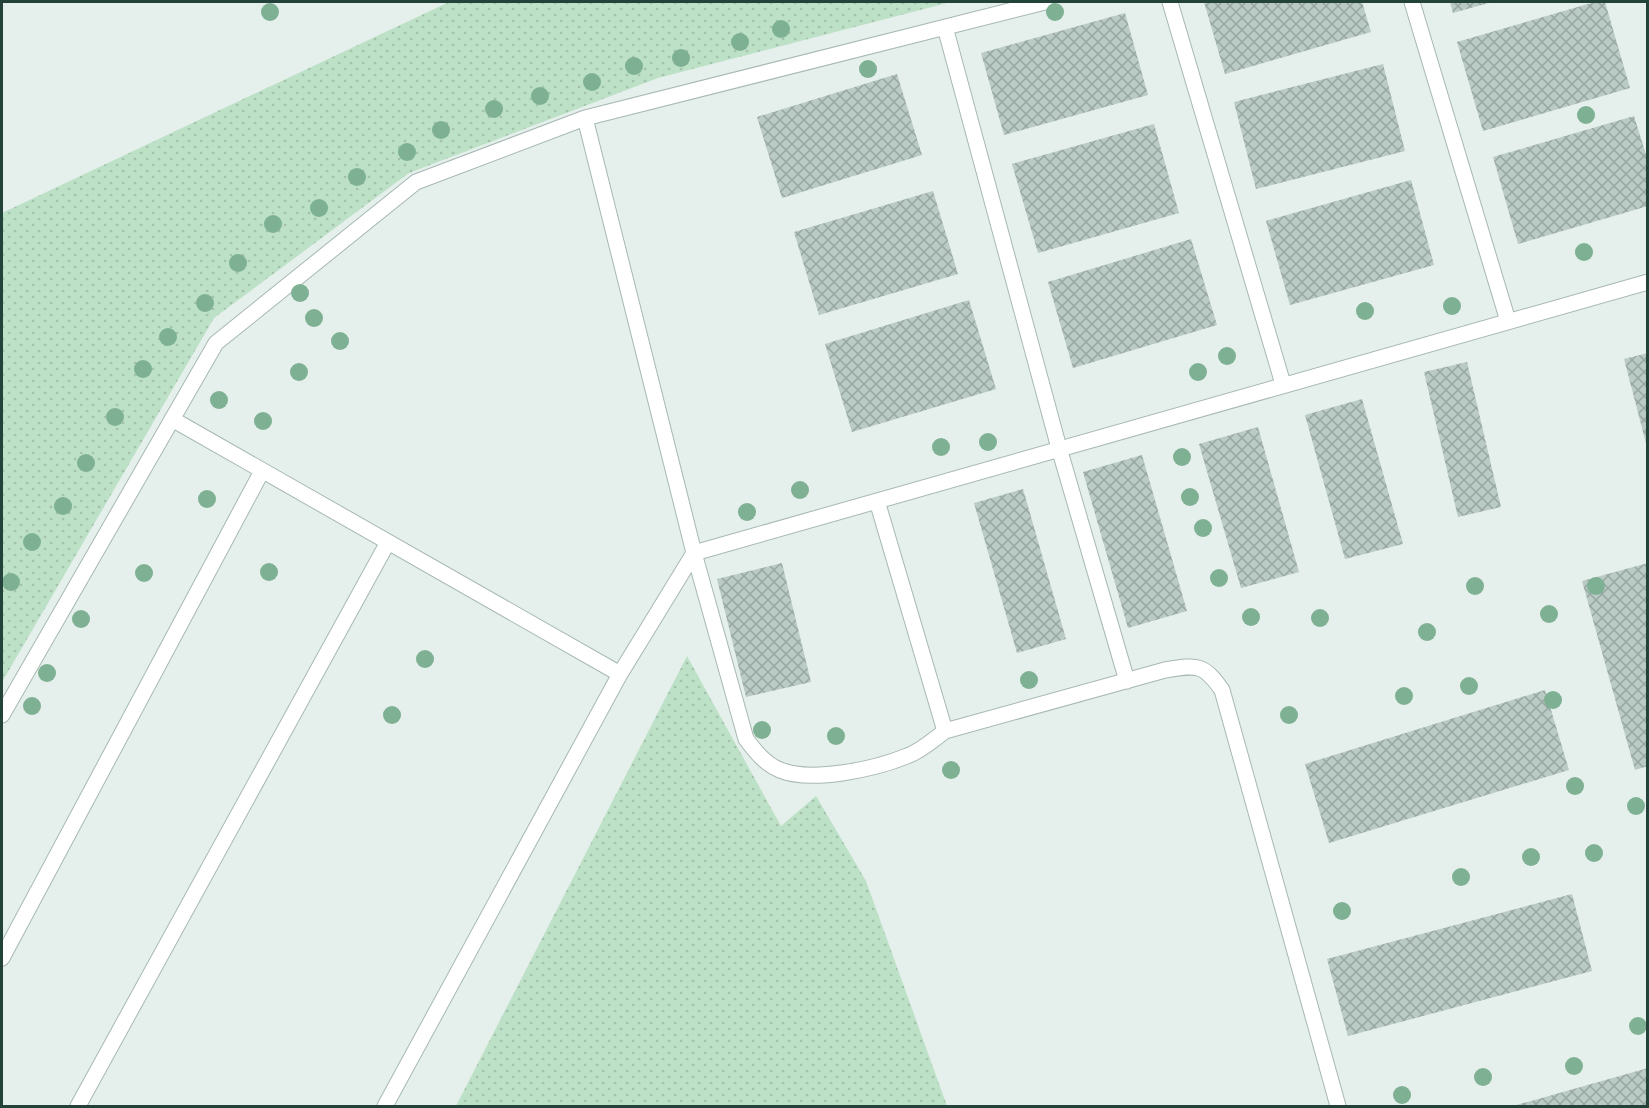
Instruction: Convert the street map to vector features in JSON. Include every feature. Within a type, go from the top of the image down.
[{"type":"lane","points":[[2,715],[216,343],[416,182],[585,118],[1045,2]]},
{"type":"lane","points":[[1170,2],[1283,384]]},
{"type":"lane","points":[[1412,2],[1508,321]]},
{"type":"lane","points":[[945,27],[1059,448],[1127,681]]},
{"type":"lane","points":[[585,118],[694,553],[746,739],[758,755],[779,770],[799,774],[839,774],[877,766],[908,756],[945,731],[1189,666],[1209,672],[1222,690],[1338,1107]]},
{"type":"lane","points":[[385,1107],[620,674],[694,553],[1647,282]]},
{"type":"lane","points":[[172,419],[620,674]]},
{"type":"lane","points":[[2,958],[262,471]]},
{"type":"lane","points":[[877,501],[945,731]]},
{"type":"lane","points":[[78,1107],[388,542]]},
{"type":"green space","points":[[449,2],[951,2],[658,78],[409,173],[214,318],[2,682],[2,213]]},
{"type":"green space","points":[[687,656],[781,826],[816,796],[866,881],[947,1106],[456,1106]]},
{"type":"building","points":[[1204,2],[1362,2],[1371,32],[1225,74]]},
{"type":"building","points":[[1450,2],[1492,2],[1453,13]]},
{"type":"building","points":[[1595,2],[1605,2],[1630,88],[1483,131],[1457,42]]},
{"type":"building","points":[[1125,13],[1148,95],[1004,135],[981,53]]},
{"type":"building","points":[[1383,64],[1405,151],[1256,189],[1234,102]]},
{"type":"building","points":[[897,74],[922,155],[782,198],[757,117]]},
{"type":"building","points":[[1634,116],[1648,161],[1648,206],[1518,244],[1493,157]]},
{"type":"building","points":[[1154,124],[1179,213],[1038,253],[1012,164]]},
{"type":"building","points":[[1411,180],[1434,265],[1290,305],[1266,221]]},
{"type":"building","points":[[933,191],[958,274],[819,315],[794,232]]},
{"type":"building","points":[[1191,239],[1217,325],[1073,368],[1048,282]]},
{"type":"building","points":[[969,300],[996,389],[852,432],[825,344]]},
{"type":"building","points":[[1648,353],[1648,447],[1647,447],[1624,359]]},
{"type":"building","points":[[1467,362],[1501,507],[1458,517],[1424,372]]},
{"type":"building","points":[[1362,399],[1403,544],[1345,559],[1305,415]]},
{"type":"building","points":[[1258,427],[1299,572],[1241,588],[1199,444]]},
{"type":"building","points":[[1142,455],[1187,611],[1128,628],[1083,472]]},
{"type":"building","points":[[1023,489],[1066,639],[1017,653],[974,503]]},
{"type":"building","points":[[782,563],[811,682],[746,697],[717,579]]},
{"type":"building","points":[[1648,563],[1648,766],[1635,770],[1582,581]]},
{"type":"building","points":[[1545,690],[1569,770],[1329,843],[1305,764]]},
{"type":"building","points":[[1572,894],[1592,971],[1348,1036],[1327,959]]},
{"type":"building","points":[[1648,1068],[1648,1106],[1513,1106]]}]
